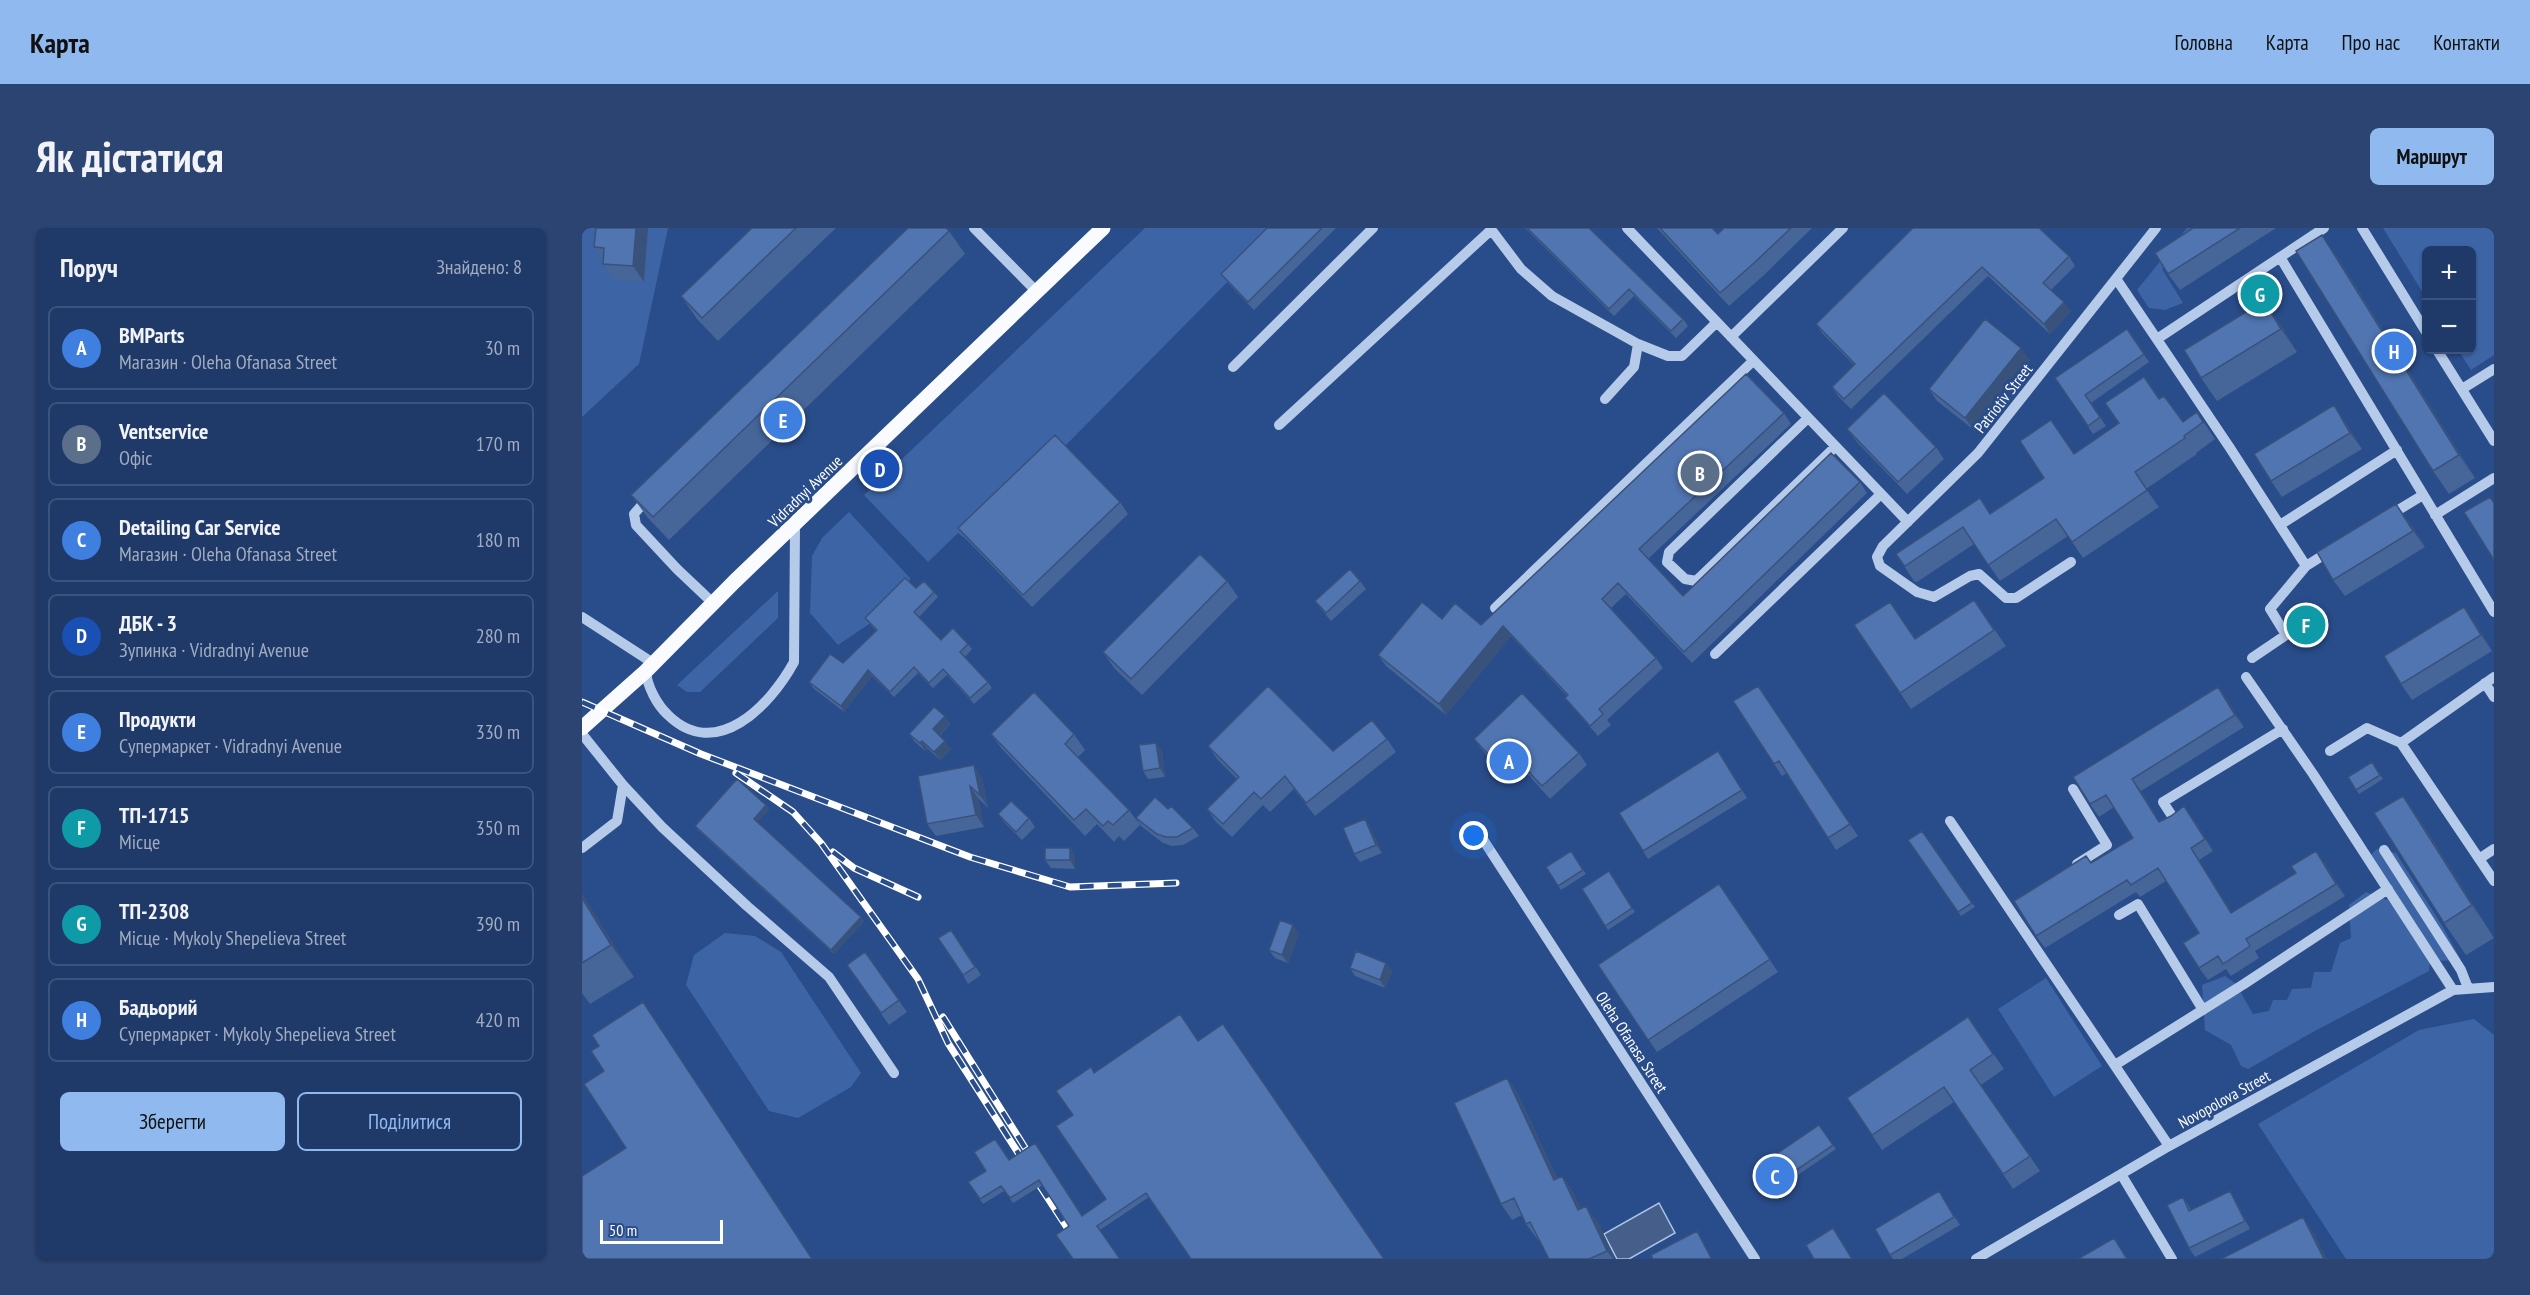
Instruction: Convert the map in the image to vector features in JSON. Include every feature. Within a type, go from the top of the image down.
[{"type":"main road","name":"Vidradnyi Avenue","points":[[582,728],[795,527],[1103,228]]},
{"type":"street","points":[[975,228],[1037,292]]},
{"type":"street","points":[[1233,367],[1373,228]]},
{"type":"street","points":[[1627,228],[1908,522]]},
{"type":"street","points":[[1731,337],[1843,228]]},
{"type":"street","name":"Patriotiv Street","points":[[2071,561],[2016,598],[2006,598],[1979,574],[1970,576],[1934,597],[1917,592],[1880,566],[1877,556],[1883,546],[1978,453],[2156,228]]},
{"type":"street","points":[[2157,339],[2324,228]]},
{"type":"street","points":[[2362,228],[2422,324]]},
{"type":"street","points":[[1279,425],[1490,229],[1521,268],[1552,297],[1638,344],[1668,356],[1682,356],[1717,322]]},
{"type":"street","points":[[2280,257],[2494,612]]},
{"type":"street","points":[[2117,280],[2306,566]]},
{"type":"street","points":[[1605,399],[1634,367],[1638,344]]},
{"type":"street","points":[[2440,354],[2494,441]]},
{"type":"street","points":[[1495,608],[1753,361]]},
{"type":"street","points":[[2462,389],[2494,369]]},
{"type":"street","points":[[1808,418],[1669,552],[1667,562],[1685,579],[1696,581],[1835,447]]},
{"type":"street","points":[[2280,525],[2397,450]]},
{"type":"street","points":[[2435,515],[2494,478]]},
{"type":"street","points":[[656,491],[639,506],[634,514],[636,525],[714,604]]},
{"type":"street","points":[[1715,654],[1881,494]]},
{"type":"street","points":[[2384,519],[2423,495]]},
{"type":"street","points":[[582,617],[649,667],[646,678],[656,699],[680,727],[694,732],[712,733],[728,730],[751,715],[766,700],[785,678],[794,662],[795,527]]},
{"type":"street","points":[[2252,658],[2286,635],[2270,609],[2306,566],[2344,542]]},
{"type":"street","points":[[2246,677],[2283,729],[2453,990]]},
{"type":"street","points":[[2401,743],[2490,680],[2494,697]]},
{"type":"street","points":[[2330,751],[2367,728],[2401,743],[2494,881]]},
{"type":"street","points":[[2176,822],[2163,802],[2283,729]]},
{"type":"street","points":[[582,734],[623,785],[662,827],[747,906],[829,977],[894,1072]]},
{"type":"street","points":[[582,848],[616,821],[623,785]]},
{"type":"street","points":[[2068,870],[2107,845],[2073,789]]},
{"type":"street","points":[[1950,821],[2169,1146]]},
{"type":"street","name":"Oleha Ofanasa Street","points":[[1484,841],[1755,1259]]},
{"type":"street","points":[[2479,859],[2494,849]]},
{"type":"street","points":[[2384,850],[2461,970],[2468,988]]},
{"type":"street","points":[[2115,1065],[2388,889]]},
{"type":"street","points":[[2009,908],[2019,901]]},
{"type":"street","points":[[2119,915],[2138,904],[2203,1010]]},
{"type":"street","name":"Novopolova Street","points":[[1976,1259],[2169,1146],[2453,990],[2494,987]]},
{"type":"street","points":[[2121,1174],[2172,1259]]},
{"type":"shaded area","points":[[582,228],[668,228],[639,364],[582,417]]},
{"type":"shaded area","points":[[1145,228],[1281,228],[1064,447],[967,540],[958,533],[928,562],[864,495]]},
{"type":"shaded area","points":[[2187,228],[2223,228],[2162,269],[2183,303],[2165,310],[2149,308],[2137,290]]},
{"type":"shaded area","points":[[2383,228],[2494,228],[2494,355],[2471,370],[2461,354],[2476,354],[2476,246],[2422,246],[2422,291]]},
{"type":"shaded area","points":[[849,512],[910,578],[909,584],[869,624],[838,645],[810,613],[812,556],[822,538]]},
{"type":"shaded area","points":[[778,591],[778,618],[700,692],[687,692],[677,685]]},
{"type":"shaded area","points":[[2377,849],[2396,853],[2461,960],[2430,961],[2429,971],[2248,1069],[2241,1066],[2231,1045],[2205,1030],[2202,985],[2225,976],[2236,984],[2253,1014],[2269,1011],[2273,1000],[2287,1000],[2292,989],[2311,988],[2314,972],[2331,972],[2340,943],[2351,938],[2349,905],[2366,892],[2387,900],[2387,880],[2364,861]]},
{"type":"shaded area","points":[[725,933],[755,936],[781,952],[861,1073],[851,1087],[798,1118],[769,1111],[686,985],[694,955]]},
{"type":"shaded area","points":[[2046,978],[2102,1066],[2054,1097],[1998,1009]]},
{"type":"shaded area","points":[[2474,1019],[2494,1035],[2494,1259],[2346,1259],[2258,1124],[2419,1030]]},
{"type":"shaded area","points":[[1659,1203],[1675,1233],[1629,1259],[1617,1259],[1604,1234]]},
{"type":"building","points":[[596,228],[636,228],[633,266],[603,264],[604,248],[594,247]]},
{"type":"building","points":[[752,228],[796,228],[702,318],[681,296]]},
{"type":"building","points":[[908,228],[946,228],[949,231],[653,517],[631,495]]},
{"type":"building","points":[[1267,228],[1322,228],[1248,302],[1221,274]]},
{"type":"building","points":[[1527,228],[1589,228],[1683,319],[1671,331],[1629,289],[1609,309]]},
{"type":"building","points":[[1660,228],[1712,228],[1718,234],[1724,228],[1791,228],[1720,293]]},
{"type":"building","points":[[1913,228],[2039,228],[2069,256],[2043,283],[2064,302],[2044,324],[1982,267],[1844,399],[1832,387],[1855,364],[1816,324]]},
{"type":"building","points":[[2193,228],[2240,228],[2168,274],[2155,253]]},
{"type":"building","points":[[2322,235],[2459,455],[2433,471],[2296,251]]},
{"type":"building","points":[[2264,301],[2281,329],[2201,378],[2184,350]]},
{"type":"building","points":[[1985,319],[2021,348],[1965,418],[1929,389]]},
{"type":"building","points":[[2127,329],[2144,354],[2085,395],[2100,417],[2088,426],[2055,378]]},
{"type":"building","points":[[1746,374],[1784,413],[1639,549],[1683,596],[1831,453],[1860,482],[1684,652],[1618,583],[1602,599],[1656,658],[1599,709],[1603,714],[1590,726],[1565,698],[1568,695],[1503,626],[1439,704],[1378,655],[1422,602],[1442,619],[1455,603],[1481,625]]},
{"type":"building","points":[[2144,377],[2159,399],[2164,396],[2183,422],[2197,412],[2203,422],[2184,436],[2185,438],[2135,472],[2147,490],[2072,542],[2056,519],[1988,565],[1963,527],[1905,566],[1903,564],[1896,554],[1980,498],[1990,514],[2044,478],[2020,441],[2051,420],[2074,454],[2119,423],[2105,403]]},
{"type":"building","points":[[1884,393],[1936,447],[1898,482],[1847,429]]},
{"type":"building","points":[[2334,405],[2350,433],[2271,481],[2254,454]]},
{"type":"building","points":[[1055,435],[1120,502],[1023,595],[958,528]]},
{"type":"building","points":[[2490,497],[2494,503],[2494,560],[2464,512]]},
{"type":"building","points":[[2396,504],[2413,531],[2333,580],[2317,552]]},
{"type":"building","points":[[1200,554],[1227,581],[1131,679],[1103,652]]},
{"type":"building","points":[[1350,569],[1360,581],[1326,613],[1315,601]]},
{"type":"building","points":[[905,578],[916,588],[924,581],[934,592],[914,612],[941,640],[953,628],[968,644],[960,652],[988,682],[970,698],[943,669],[929,683],[914,667],[890,692],[868,670],[841,706],[809,682],[830,654],[843,663],[877,630],[865,618]]},
{"type":"building","points":[[1974,600],[1994,630],[1900,693],[1854,625],[1890,602],[1915,639]]},
{"type":"building","points":[[2464,607],[2481,635],[2401,684],[2384,656]]},
{"type":"building","points":[[2303,608],[2316,626],[2303,635],[2290,616]]},
{"type":"building","points":[[1268,686],[1333,751],[1372,720],[1387,739],[1306,803],[1285,776],[1261,799],[1254,792],[1223,824],[1207,809],[1239,777],[1208,746]]},
{"type":"building","points":[[1758,686],[1850,824],[1828,838],[1779,761],[1774,764],[1733,701]]},
{"type":"building","points":[[2218,687],[2235,715],[2132,779],[2159,822],[2184,806],[2205,839],[2191,848],[2231,913],[2296,873],[2291,866],[2316,851],[2336,884],[2246,939],[2250,946],[2223,964],[2218,956],[2199,968],[2183,943],[2199,933],[2158,868],[2131,885],[2127,880],[2036,936],[2014,901],[2086,856],[2091,863],[2133,838],[2106,795],[2090,804],[2073,777]]},
{"type":"building","points":[[1034,692],[1074,734],[1065,744],[1129,810],[1113,825],[1108,821],[1103,826],[1086,809],[1074,820],[991,734]]},
{"type":"building","points":[[1522,693],[1579,753],[1542,786],[1516,758],[1503,770],[1474,739]]},
{"type":"building","points":[[934,707],[945,716],[933,729],[945,741],[934,752],[922,741],[920,743],[909,734]]},
{"type":"building","points":[[1156,743],[1160,768],[1143,771],[1139,745]]},
{"type":"building","points":[[1718,751],[1742,790],[1643,851],[1619,813]]},
{"type":"building","points":[[2372,762],[2380,775],[2356,790],[2348,777]]},
{"type":"building","points":[[974,765],[980,795],[970,786],[976,815],[927,824],[918,776]]},
{"type":"building","points":[[737,779],[766,805],[754,819],[861,917],[831,950],[695,826]]},
{"type":"building","points":[[2403,796],[2472,905],[2444,923],[2374,813]]},
{"type":"building","points":[[1155,797],[1168,809],[1171,806],[1193,828],[1177,837],[1166,837],[1157,834],[1136,818]]},
{"type":"building","points":[[1011,801],[1029,818],[1016,832],[998,814]]},
{"type":"building","points":[[1365,819],[1376,845],[1354,854],[1343,828]]},
{"type":"building","points":[[1922,831],[1972,903],[1958,912],[1908,840]]},
{"type":"building","points":[[1045,848],[1070,848],[1070,860],[1045,860]]},
{"type":"building","points":[[1571,851],[1583,870],[1558,886],[1546,867]]},
{"type":"building","points":[[1609,871],[1632,908],[1605,926],[1582,889]]},
{"type":"building","points":[[1719,884],[1770,959],[1648,1040],[1598,965]]},
{"type":"building","points":[[582,898],[611,945],[582,963]]},
{"type":"building","points":[[1280,920],[1293,925],[1282,955],[1269,950]]},
{"type":"building","points":[[951,930],[975,967],[963,975],[938,938]]},
{"type":"building","points":[[1356,951],[1386,963],[1380,980],[1350,968]]},
{"type":"building","points":[[865,952],[899,1000],[881,1013],[847,965]]},
{"type":"building","points":[[643,1002],[812,1259],[586,1259],[582,1252],[582,1176],[626,1148],[584,1084],[604,1071],[591,1051],[599,1046],[592,1035]]},
{"type":"building","points":[[1180,1014],[1198,1041],[1223,1024],[1384,1259],[1191,1259],[1146,1193],[1097,1226],[1120,1259],[1073,1259],[1056,1235],[1069,1226],[1039,1180],[1010,1198],[1001,1186],[980,1199],[968,1182],[986,1171],[974,1152],[995,1139],[1009,1160],[1035,1143],[1082,1216],[1106,1199],[1056,1126],[1073,1115],[1056,1091],[1091,1067],[1094,1073]]},
{"type":"building","points":[[1968,1017],[1993,1054],[1970,1070],[2030,1156],[2003,1174],[1944,1087],[1872,1135],[1847,1098]]},
{"type":"building","points":[[1507,1078],[1554,1180],[1562,1176],[1578,1210],[1586,1206],[1607,1251],[1589,1259],[1549,1259],[1530,1222],[1526,1224],[1514,1198],[1501,1204],[1454,1103]]},
{"type":"building","points":[[1819,1125],[1833,1145],[1767,1190],[1753,1170]]},
{"type":"building","points":[[1939,1191],[1954,1217],[1890,1255],[1875,1229]]},
{"type":"building","points":[[2230,1191],[2245,1221],[2189,1248],[2167,1205],[2183,1197],[2189,1211]]},
{"type":"building","points":[[2303,1217],[2324,1259],[2221,1259]]},
{"type":"building","points":[[1833,1228],[1852,1259],[1814,1259],[1806,1245]]},
{"type":"building","points":[[1697,1231],[1711,1258],[1653,1259],[1651,1255]]},
{"type":"building","points":[[2114,1238],[2127,1259],[2078,1259]]},
{"type":"railway","points":[[582,702],[701,754],[970,857],[1070,887],[1176,883]]},
{"type":"railway","points":[[736,773],[793,812],[821,843],[918,979],[948,1043],[1022,1159]]},
{"type":"railway","points":[[833,852],[854,868],[918,897]]},
{"type":"railway","points":[[943,1017],[1029,1154]]},
{"type":"railway","points":[[1040,1186],[1070,1232]]},
{"type":"place","name":"ТП-2308","points":[[2260,294]]},
{"type":"place","name":"Бадьорий","points":[[2394,351]]},
{"type":"place","name":"Продукти","points":[[783,420]]},
{"type":"place","name":"ДБК - 3","points":[[880,469]]},
{"type":"place","name":"Ventservice","points":[[1700,473]]},
{"type":"place","name":"ТП-1715","points":[[2306,625]]},
{"type":"place","name":"BMParts","points":[[1509,761]]},
{"type":"place","name":"Detailing Car Service","points":[[1775,1176]]}]
